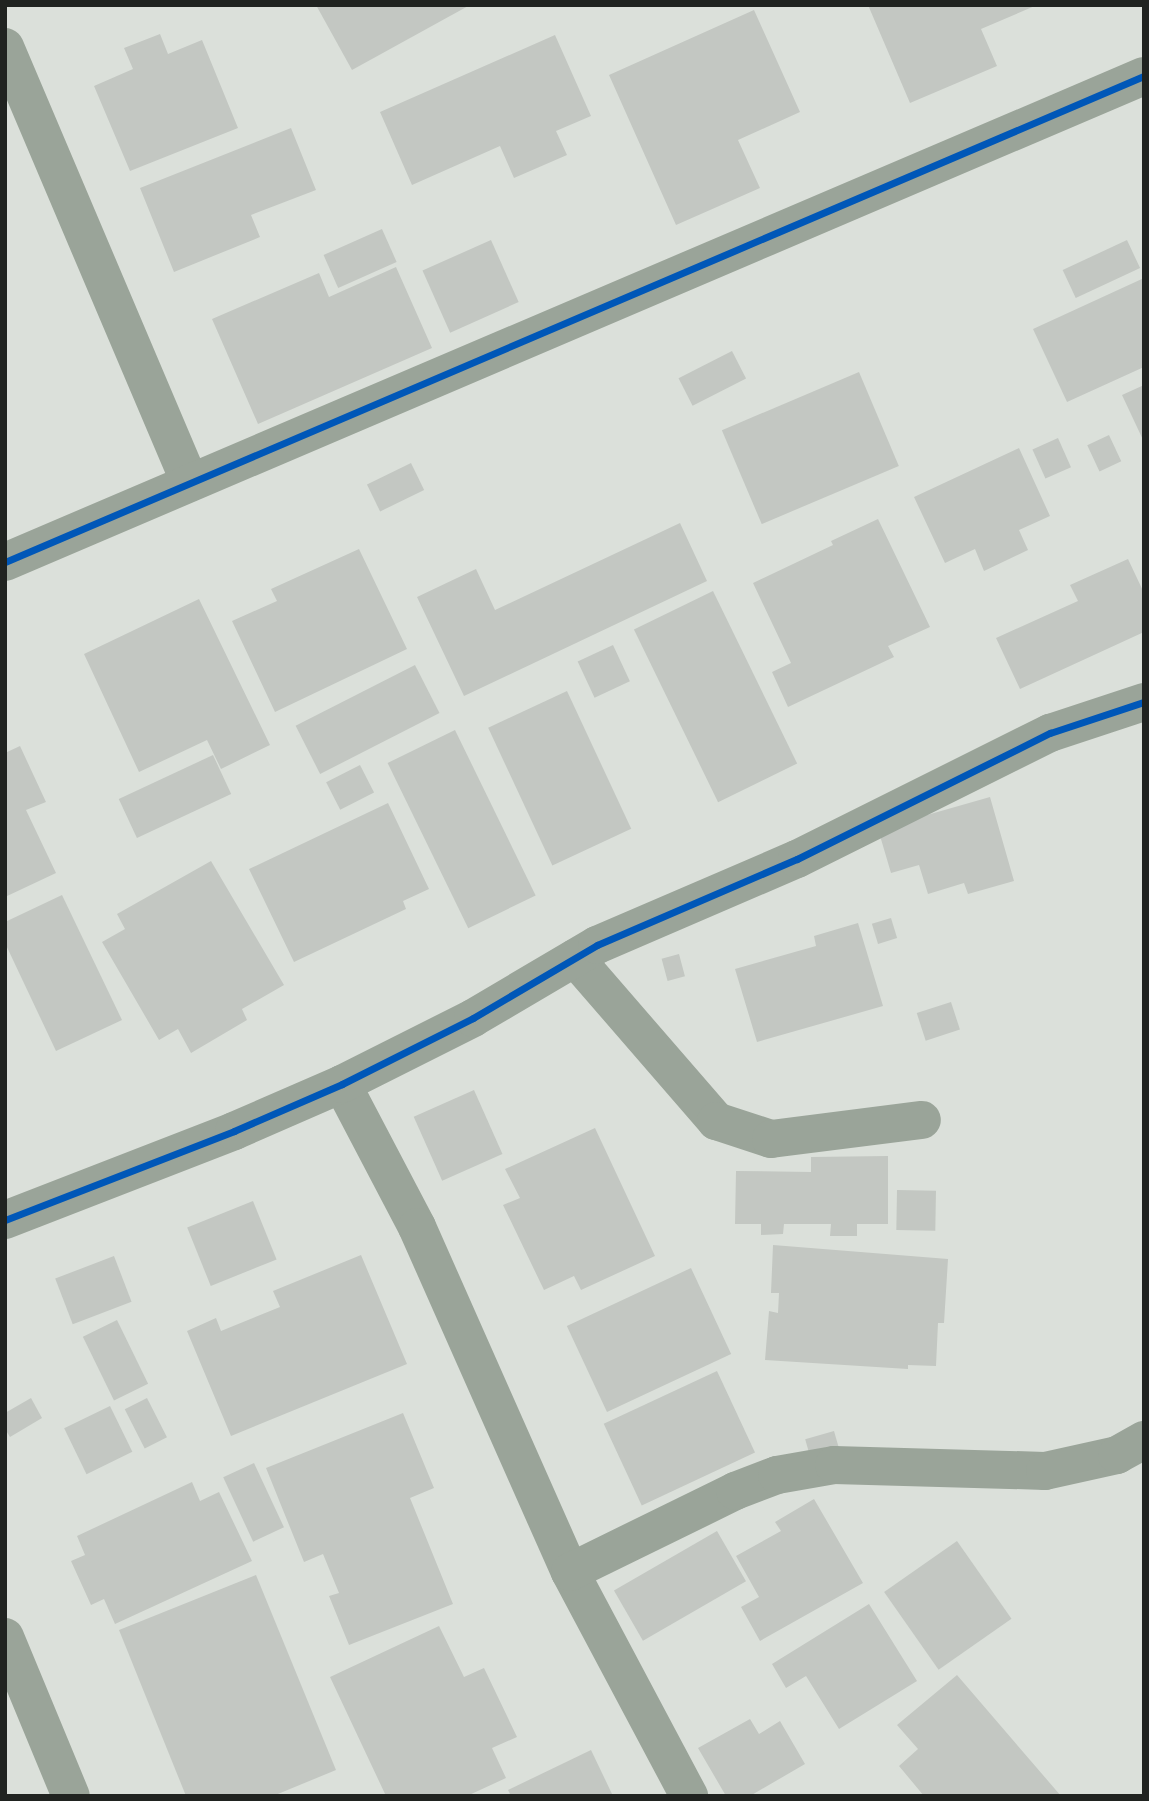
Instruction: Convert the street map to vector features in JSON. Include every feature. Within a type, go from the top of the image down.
[{"type":"street","points":[[5,47],[190,482]]},
{"type":"street","points":[[5,562],[1144,76]]},
{"type":"street","points":[[5,1220],[234,1131],[342,1084],[473,1018],[597,945],[797,859],[1050,733],[1144,702]]},
{"type":"street","points":[[575,958],[716,1121],[771,1139],[922,1121]]},
{"type":"street","points":[[342,1084],[379,1150],[417,1227],[570,1572],[689,1796]]},
{"type":"street","points":[[570,1572],[735,1491],[777,1475],[834,1465],[1045,1471],[1117,1455],[1144,1440]]},
{"type":"street","points":[[5,1637],[71,1796]]},
{"type":"building","points":[[316,5],[470,5],[352,70]]},
{"type":"building","points":[[868,5],[1037,5],[981,29],[997,66],[910,103]]},
{"type":"building","points":[[754,10],[800,112],[738,140],[760,188],[676,225],[609,75]]},
{"type":"building","points":[[160,34],[168,54],[202,40],[238,128],[130,171],[94,86],[133,69],[124,48]]},
{"type":"building","points":[[555,35],[591,116],[556,131],[567,155],[514,178],[500,146],[412,185],[380,112]]},
{"type":"building","points":[[291,128],[316,190],[251,215],[260,237],[174,272],[140,188]]},
{"type":"building","points":[[382,229],[397,262],[338,288],[324,255]]},
{"type":"building","points":[[491,240],[519,302],[450,333],[422,271]]},
{"type":"building","points":[[1127,240],[1140,268],[1076,298],[1063,270]]},
{"type":"building","points":[[396,267],[432,348],[258,424],[212,319],[319,273],[329,297]]},
{"type":"building","points":[[1144,278],[1144,367],[1067,402],[1033,329]]},
{"type":"building","points":[[732,351],[746,379],[693,406],[679,378]]},
{"type":"building","points":[[859,372],[899,466],[762,524],[722,430]]},
{"type":"building","points":[[1144,385],[1144,442],[1122,395]]},
{"type":"building","points":[[1109,435],[1121,461],[1100,471],[1087,445]]},
{"type":"building","points":[[1058,438],[1071,467],[1045,479],[1032,449]]},
{"type":"building","points":[[1019,448],[1050,516],[1019,530],[1028,550],[984,571],[975,549],[945,563],[914,497]]},
{"type":"building","points":[[411,463],[424,490],[380,511],[367,484]]},
{"type":"building","points":[[878,519],[930,627],[888,646],[894,657],[788,707],[772,672],[791,663],[753,583],[833,545],[831,541]]},
{"type":"building","points":[[680,523],[707,581],[464,696],[417,597],[476,569],[495,610]]},
{"type":"building","points":[[359,549],[407,649],[275,712],[232,621],[277,601],[271,589]]},
{"type":"building","points":[[1128,559],[1144,593],[1144,632],[1020,689],[996,638],[1078,601],[1070,585]]},
{"type":"building","points":[[713,591],[797,764],[718,802],[634,630]]},
{"type":"building","points":[[199,599],[270,745],[221,769],[207,740],[139,772],[84,654]]},
{"type":"building","points":[[613,645],[630,681],[595,698],[578,661]]},
{"type":"building","points":[[415,665],[440,713],[320,774],[296,726]]},
{"type":"building","points":[[567,691],[631,829],[552,866],[488,728]]},
{"type":"building","points":[[455,730],[536,895],[468,928],[388,763]]},
{"type":"building","points":[[20,746],[46,802],[26,810],[56,873],[5,897],[5,753]]},
{"type":"building","points":[[213,755],[231,794],[137,838],[119,799]]},
{"type":"building","points":[[360,765],[374,793],[340,810],[326,782]]},
{"type":"building","points":[[990,797],[1014,881],[968,894],[964,883],[928,894],[919,865],[891,873],[878,829]]},
{"type":"building","points":[[388,803],[429,889],[403,901],[406,909],[294,962],[249,869]]},
{"type":"building","points":[[211,861],[284,985],[242,1009],[247,1020],[191,1053],[178,1029],[159,1040],[102,942],[125,929],[117,914]]},
{"type":"building","points":[[62,895],[122,1020],[56,1051],[5,943],[5,922]]},
{"type":"building","points":[[891,918],[897,938],[878,944],[872,924]]},
{"type":"building","points":[[858,923],[883,1006],[757,1042],[735,969],[816,946],[814,936]]},
{"type":"building","points":[[679,954],[685,976],[668,981],[662,959]]},
{"type":"building","points":[[951,1002],[960,1030],[926,1041],[917,1013]]},
{"type":"building","points":[[474,1090],[502,1154],[442,1181],[414,1117]]},
{"type":"building","points":[[595,1128],[655,1256],[581,1290],[574,1276],[544,1290],[503,1205],[520,1198],[505,1169]]},
{"type":"building","points":[[888,1156],[888,1224],[857,1224],[857,1236],[830,1236],[831,1224],[784,1224],[783,1234],[761,1235],[761,1224],[735,1224],[736,1171],[811,1172],[811,1157]]},
{"type":"building","points":[[897,1190],[936,1191],[935,1231],[896,1230]]},
{"type":"building","points":[[253,1201],[277,1259],[211,1286],[187,1228]]},
{"type":"building","points":[[773,1245],[948,1259],[944,1323],[938,1323],[936,1366],[908,1365],[908,1369],[765,1360],[769,1311],[778,1313],[779,1293],[771,1293]]},
{"type":"building","points":[[361,1255],[407,1364],[231,1436],[187,1331],[216,1318],[221,1331],[280,1307],[273,1291]]},
{"type":"building","points":[[114,1256],[132,1302],[73,1324],[55,1279]]},
{"type":"building","points":[[691,1268],[731,1354],[607,1412],[567,1326]]},
{"type":"building","points":[[117,1320],[148,1384],[114,1400],[83,1337]]},
{"type":"building","points":[[717,1371],[755,1453],[642,1505],[604,1424]]},
{"type":"building","points":[[31,1398],[42,1418],[10,1437],[5,1429],[5,1413]]},
{"type":"building","points":[[147,1398],[167,1437],[145,1449],[125,1409]]},
{"type":"building","points":[[110,1406],[132,1452],[87,1474],[64,1428]]},
{"type":"building","points":[[403,1413],[434,1488],[410,1498],[453,1604],[349,1645],[329,1596],[339,1593],[323,1554],[304,1562],[266,1468]]},
{"type":"building","points":[[834,1431],[841,1456],[812,1464],[805,1439]]},
{"type":"building","points":[[254,1463],[284,1527],[253,1542],[223,1477]]},
{"type":"building","points":[[192,1482],[200,1501],[219,1492],[252,1561],[115,1624],[104,1599],[91,1605],[71,1561],[85,1555],[77,1536]]},
{"type":"building","points":[[814,1499],[863,1583],[760,1641],[741,1607],[759,1597],[736,1556],[781,1531],[775,1522]]},
{"type":"building","points":[[717,1531],[746,1581],[643,1641],[614,1590]]},
{"type":"building","points":[[957,1541],[1011,1619],[939,1670],[884,1592]]},
{"type":"building","points":[[256,1575],[336,1770],[273,1796],[186,1796],[119,1630]]},
{"type":"building","points":[[869,1604],[917,1681],[839,1729],[806,1676],[786,1688],[772,1664]]},
{"type":"building","points":[[439,1626],[464,1677],[484,1668],[517,1737],[492,1748],[506,1778],[467,1796],[386,1796],[330,1677]]},
{"type":"building","points":[[957,1675],[1061,1796],[924,1796],[899,1766],[918,1749],[897,1725]]},
{"type":"building","points":[[750,1719],[759,1734],[780,1721],[805,1764],[750,1796],[726,1796],[698,1748]]},
{"type":"building","points":[[591,1750],[613,1796],[511,1796],[508,1790]]},
{"type":"cycle path","points":[[5,562],[1144,76]]},
{"type":"cycle path","points":[[5,1220],[234,1131],[342,1084],[473,1018],[597,945],[797,859],[1050,733],[1144,702]]}]
